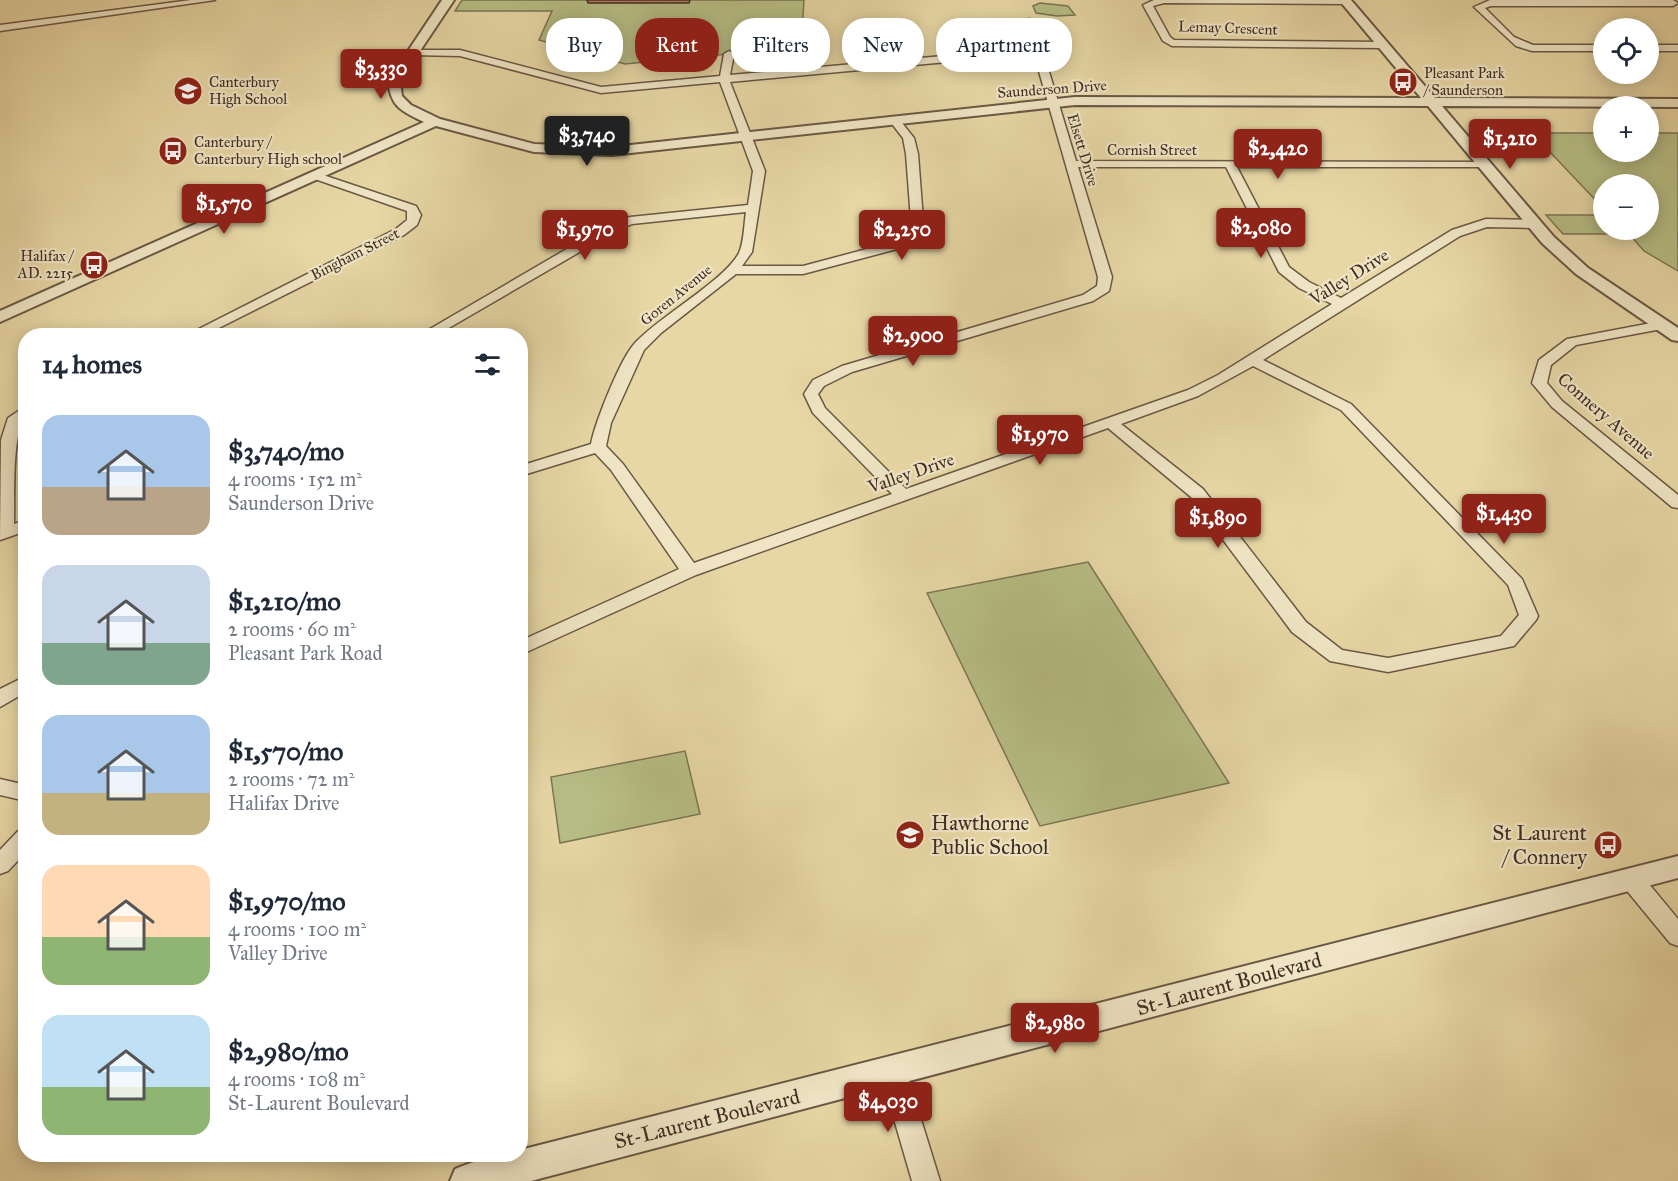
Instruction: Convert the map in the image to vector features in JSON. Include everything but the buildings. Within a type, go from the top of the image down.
[{"type":"street","points":[[0,28],[211,0]]},
{"type":"street","name":"Saunderson Drive","points":[[448,0],[393,81],[396,97],[406,108],[435,122],[534,148],[612,151],[1053,102],[1678,103]]},
{"type":"street","name":"Lemay Crescent","points":[[1346,0],[1163,0],[1148,5],[1166,39],[1172,43],[1383,45]]},
{"type":"street","points":[[1346,0],[1534,224],[1582,271],[1678,336]]},
{"type":"street","points":[[1593,48],[1532,48],[1519,44],[1480,11],[1480,5],[1673,3]]},
{"type":"street","points":[[1659,48],[1678,48]]},
{"type":"street","points":[[411,52],[469,54],[601,90],[936,59]]},
{"type":"street","points":[[724,80],[729,54]]},
{"type":"street","name":"Elsett Drive","points":[[904,496],[818,410],[811,394],[818,383],[847,369],[1088,298],[1104,288],[1105,276],[1043,72]]},
{"type":"street","name":"Goren Avenue","points":[[598,447],[603,423],[638,348],[656,330],[733,270],[746,252],[759,171],[724,80]]},
{"type":"street","points":[[733,270],[803,270],[912,240],[918,234],[912,154],[908,138],[894,120]]},
{"type":"street","points":[[0,317],[435,122]]},
{"type":"street","name":"Cornish Street","points":[[1072,164],[1484,164]]},
{"type":"street","points":[[1230,165],[1284,269],[1304,285],[1342,304]]},
{"type":"street","name":"Bingham Street","points":[[208,328],[400,232],[413,222],[415,215],[412,209],[316,176]]},
{"type":"street","points":[[439,328],[620,225],[666,216],[753,208]]},
{"type":"street","name":"Valley Drive","points":[[528,645],[690,571],[1193,393],[1252,360],[1464,230],[1486,224],[1534,224]]},
{"type":"street","name":"Connery Avenue","points":[[1662,325],[1572,342],[1544,363],[1539,383],[1557,404],[1678,503]]},
{"type":"street","points":[[1110,423],[1197,493],[1299,627],[1337,656],[1388,665],[1507,641],[1529,616],[1515,583],[1346,406],[1252,360]]},
{"type":"street","points":[[18,417],[13,421],[9,440],[3,534],[18,528]]},
{"type":"street","points":[[528,469],[598,447],[617,466],[690,571]]},
{"type":"street","points":[[0,700],[18,687]]},
{"type":"street","points":[[0,787],[18,791]]},
{"type":"street","points":[[0,866],[18,846]]},
{"type":"street","name":"St-Laurent Boulevard","points":[[467,1181],[1678,867]]},
{"type":"street","points":[[1631,879],[1678,936]]},
{"type":"street","points":[[893,1071],[926,1181]]},
{"type":"green space","points":[[462,0],[804,0],[803,18],[731,18],[731,54],[719,55],[719,18],[635,18],[635,63],[625,64],[623,63],[623,18],[549,18],[552,11],[455,11]]},
{"type":"green space","points":[[1040,3],[1068,6],[1075,15],[1057,16],[1036,13],[1033,6]]},
{"type":"green space","points":[[546,24],[546,42],[539,40]]},
{"type":"green space","points":[[1532,133],[1593,133],[1593,162],[1659,162],[1659,133],[1678,133],[1678,271],[1644,251],[1634,240],[1659,240],[1659,174],[1593,174],[1593,197]]},
{"type":"green space","points":[[1546,215],[1593,215],[1593,234],[1563,234]]},
{"type":"green space","points":[[1088,562],[1229,783],[1040,826],[927,593]]},
{"type":"green space","points":[[685,751],[700,814],[560,843],[551,777]]},
{"type":"place","name":"Pleasant Park / Saunderson","points":[[1403,82]]},
{"type":"place","name":"Canterbury High School","points":[[188,91]]},
{"type":"place","name":"Canterbury / Canterbury High school","points":[[173,151]]},
{"type":"place","name":"Halifax / AD. 2215","points":[[94,265]]},
{"type":"place","name":"Hawthorne Public School","points":[[910,835]]},
{"type":"place","name":"St Laurent / Connery","points":[[1608,845]]}]
